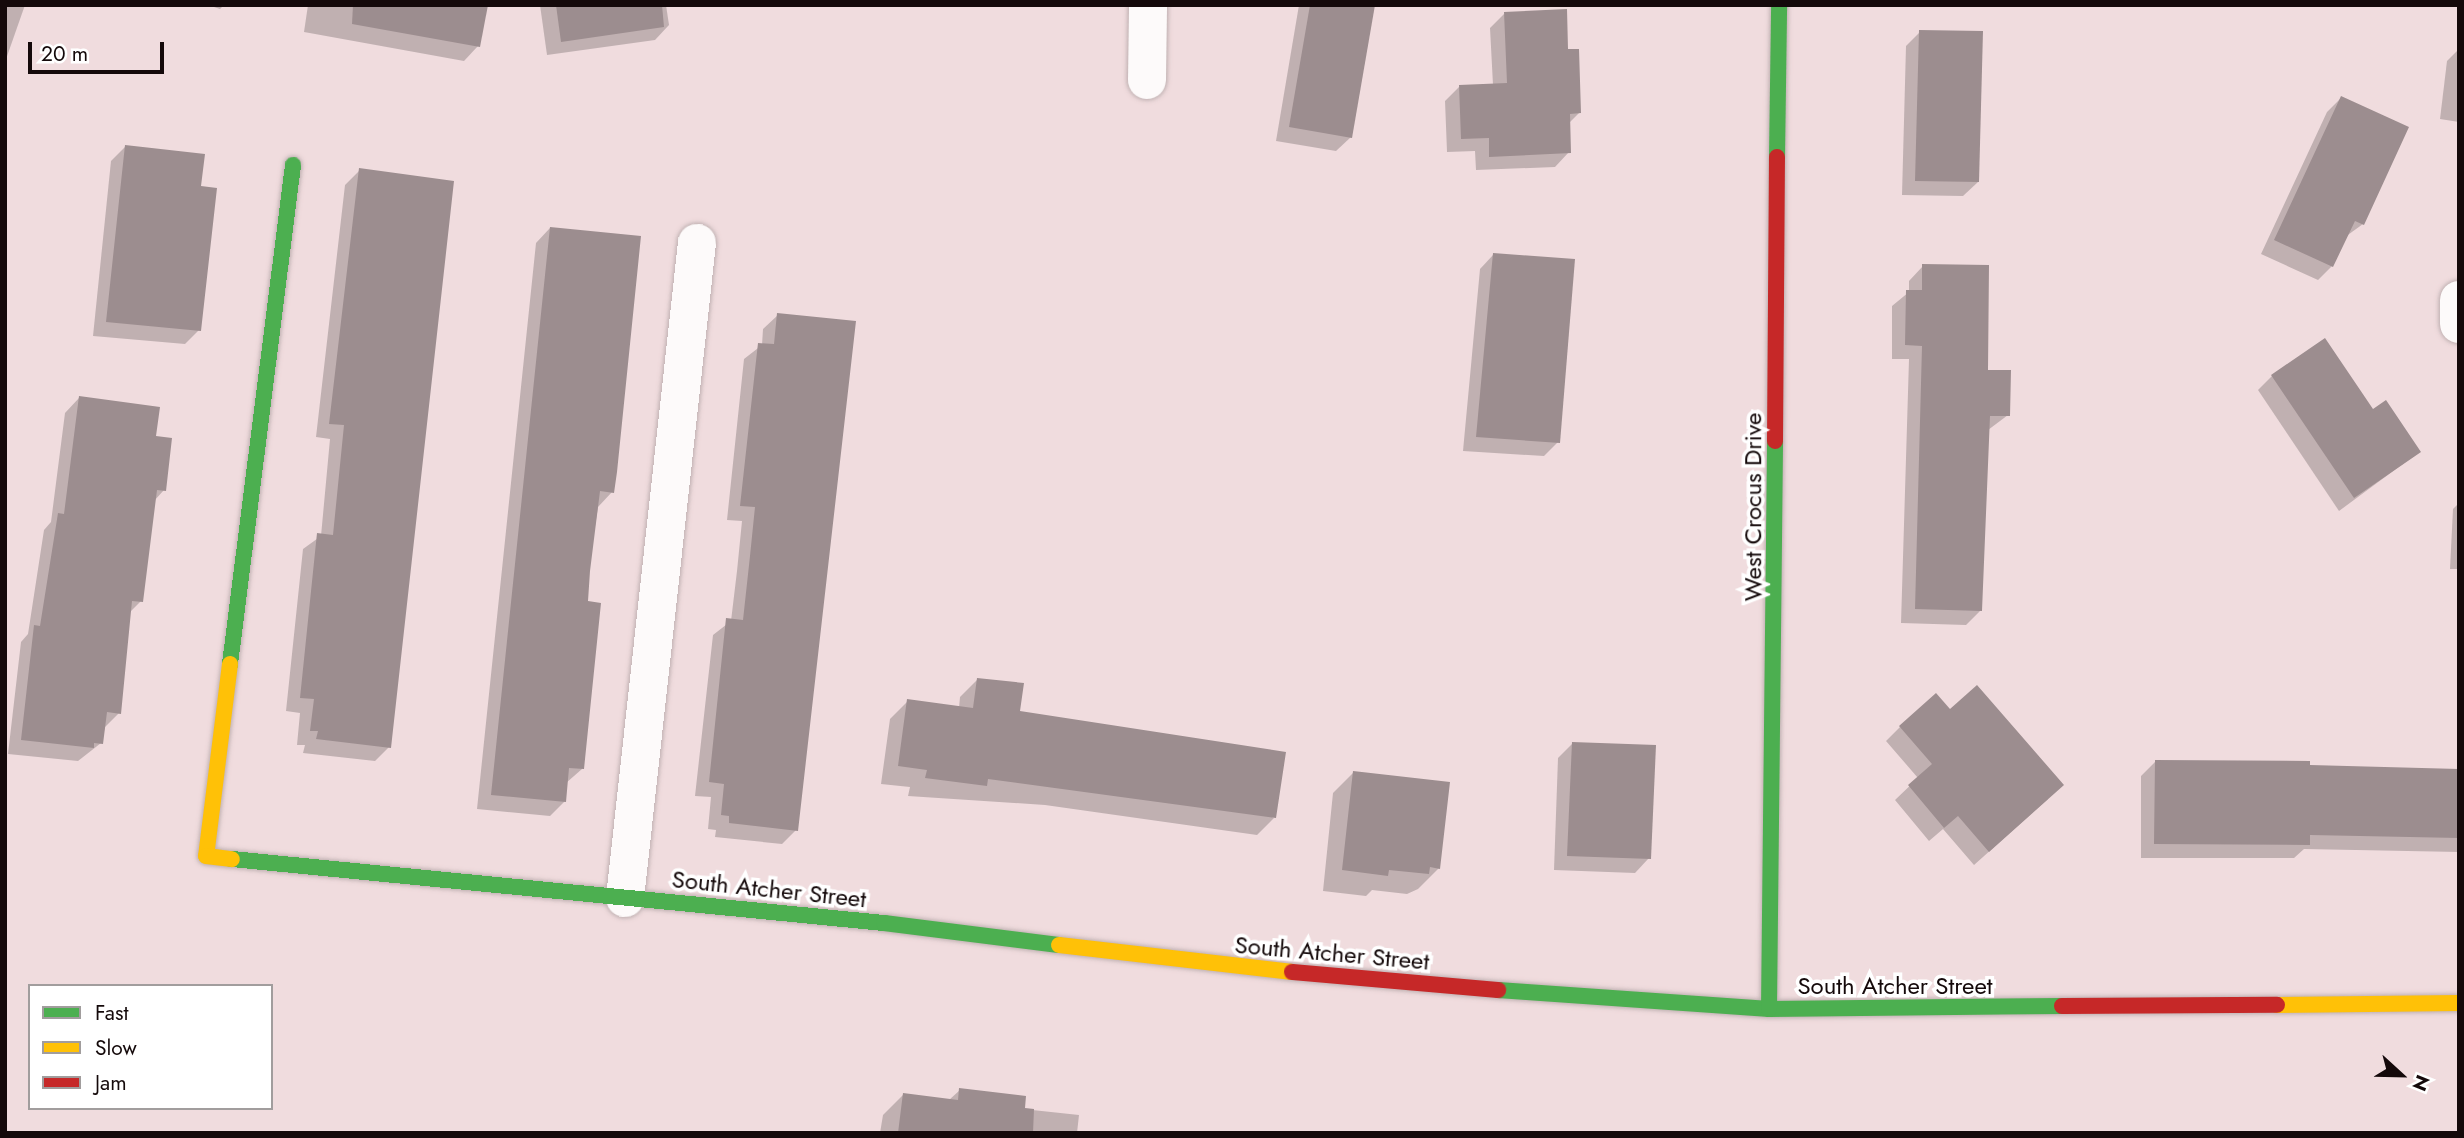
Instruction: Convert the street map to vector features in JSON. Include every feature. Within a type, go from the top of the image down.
[{"type":"street","points":[[1147,5],[1147,80]]},
{"type":"street","name":"West Crocus Drive","points":[[1769,1009],[1779,5]]},
{"type":"street","name":"South Atcher Street","points":[[293,165],[206,856],[884,923],[1242,968],[1769,1009],[2459,1003]]},
{"type":"street","points":[[625,898],[697,243]]},
{"type":"street","points":[[2459,300],[2459,324]]},
{"type":"building","points":[[353,5],[488,5],[480,47],[352,24]]},
{"type":"building","points":[[556,5],[662,5],[664,27],[561,42]]},
{"type":"building","points":[[1310,5],[1375,5],[1352,138],[1289,127]]},
{"type":"building","points":[[1567,9],[1568,49],[1579,49],[1581,113],[1570,114],[1571,153],[1489,157],[1489,138],[1461,139],[1459,85],[1507,83],[1504,12]]},
{"type":"building","points":[[1919,30],[1983,31],[1979,182],[1915,181]]},
{"type":"building","points":[[2341,96],[2409,127],[2364,225],[2355,221],[2333,267],[2274,240]]},
{"type":"building","points":[[125,145],[205,154],[201,186],[217,188],[201,331],[106,322]]},
{"type":"building","points":[[359,168],[454,181],[391,748],[316,739],[318,731],[310,731],[314,699],[300,698],[317,533],[333,535],[344,425],[329,424]]},
{"type":"building","points":[[550,227],[641,236],[614,493],[600,491],[590,571],[588,601],[601,603],[584,769],[569,768],[566,802],[491,795]]},
{"type":"building","points":[[1493,253],[1575,259],[1560,443],[1476,437]]},
{"type":"building","points":[[1922,264],[1989,265],[1988,370],[2011,370],[2010,416],[1990,416],[1982,611],[1915,609],[1922,346],[1905,345],[1906,290],[1922,290]]},
{"type":"building","points":[[777,313],[856,321],[798,831],[729,823],[729,816],[721,815],[724,784],[709,782],[726,618],[743,620],[755,507],[740,506],[758,343],[774,344]]},
{"type":"building","points":[[2325,338],[2373,409],[2386,400],[2421,452],[2354,498],[2271,375]]},
{"type":"building","points":[[79,396],[160,407],[156,436],[172,438],[166,491],[157,490],[143,602],[132,601],[121,714],[107,712],[103,744],[94,743],[94,748],[21,740],[34,625],[40,626],[58,513],[64,514]]},
{"type":"building","points":[[977,678],[1024,683],[1020,711],[1286,752],[1276,818],[988,779],[987,786],[925,778],[927,770],[898,766],[907,699],[973,708]]},
{"type":"building","points":[[1977,685],[2064,785],[1989,852],[1958,816],[1944,828],[1908,785],[1932,764],[1899,726],[1936,693],[1950,709]]},
{"type":"building","points":[[1572,742],[1656,745],[1651,859],[1567,856]]},
{"type":"building","points":[[2155,760],[2310,761],[2310,765],[2459,769],[2459,838],[2310,835],[2310,845],[2154,844]]},
{"type":"building","points":[[1353,771],[1450,782],[1440,869],[1430,867],[1429,874],[1389,870],[1388,876],[1342,870]]},
{"type":"building","points":[[959,1088],[1026,1096],[1025,1108],[1034,1109],[1033,1133],[898,1133],[903,1093],[958,1100]]},
{"type":"traffic: fast","points":[[1777,157],[1779,5]]},
{"type":"traffic: fast","points":[[230,664],[293,165]]},
{"type":"traffic: fast","points":[[1769,1009],[1775,441]]},
{"type":"traffic: fast","points":[[232,859],[884,923],[1059,945]]},
{"type":"traffic: fast","points":[[1498,990],[1769,1009],[2062,1006]]},
{"type":"traffic: slow","points":[[230,664],[206,856],[232,859]]},
{"type":"traffic: slow","points":[[1059,945],[1292,972]]},
{"type":"traffic: slow","points":[[2277,1005],[2459,1003]]},
{"type":"traffic: jam","points":[[1775,441],[1777,157]]},
{"type":"traffic: jam","points":[[1292,972],[1498,990]]},
{"type":"traffic: jam","points":[[2062,1006],[2277,1005]]}]
